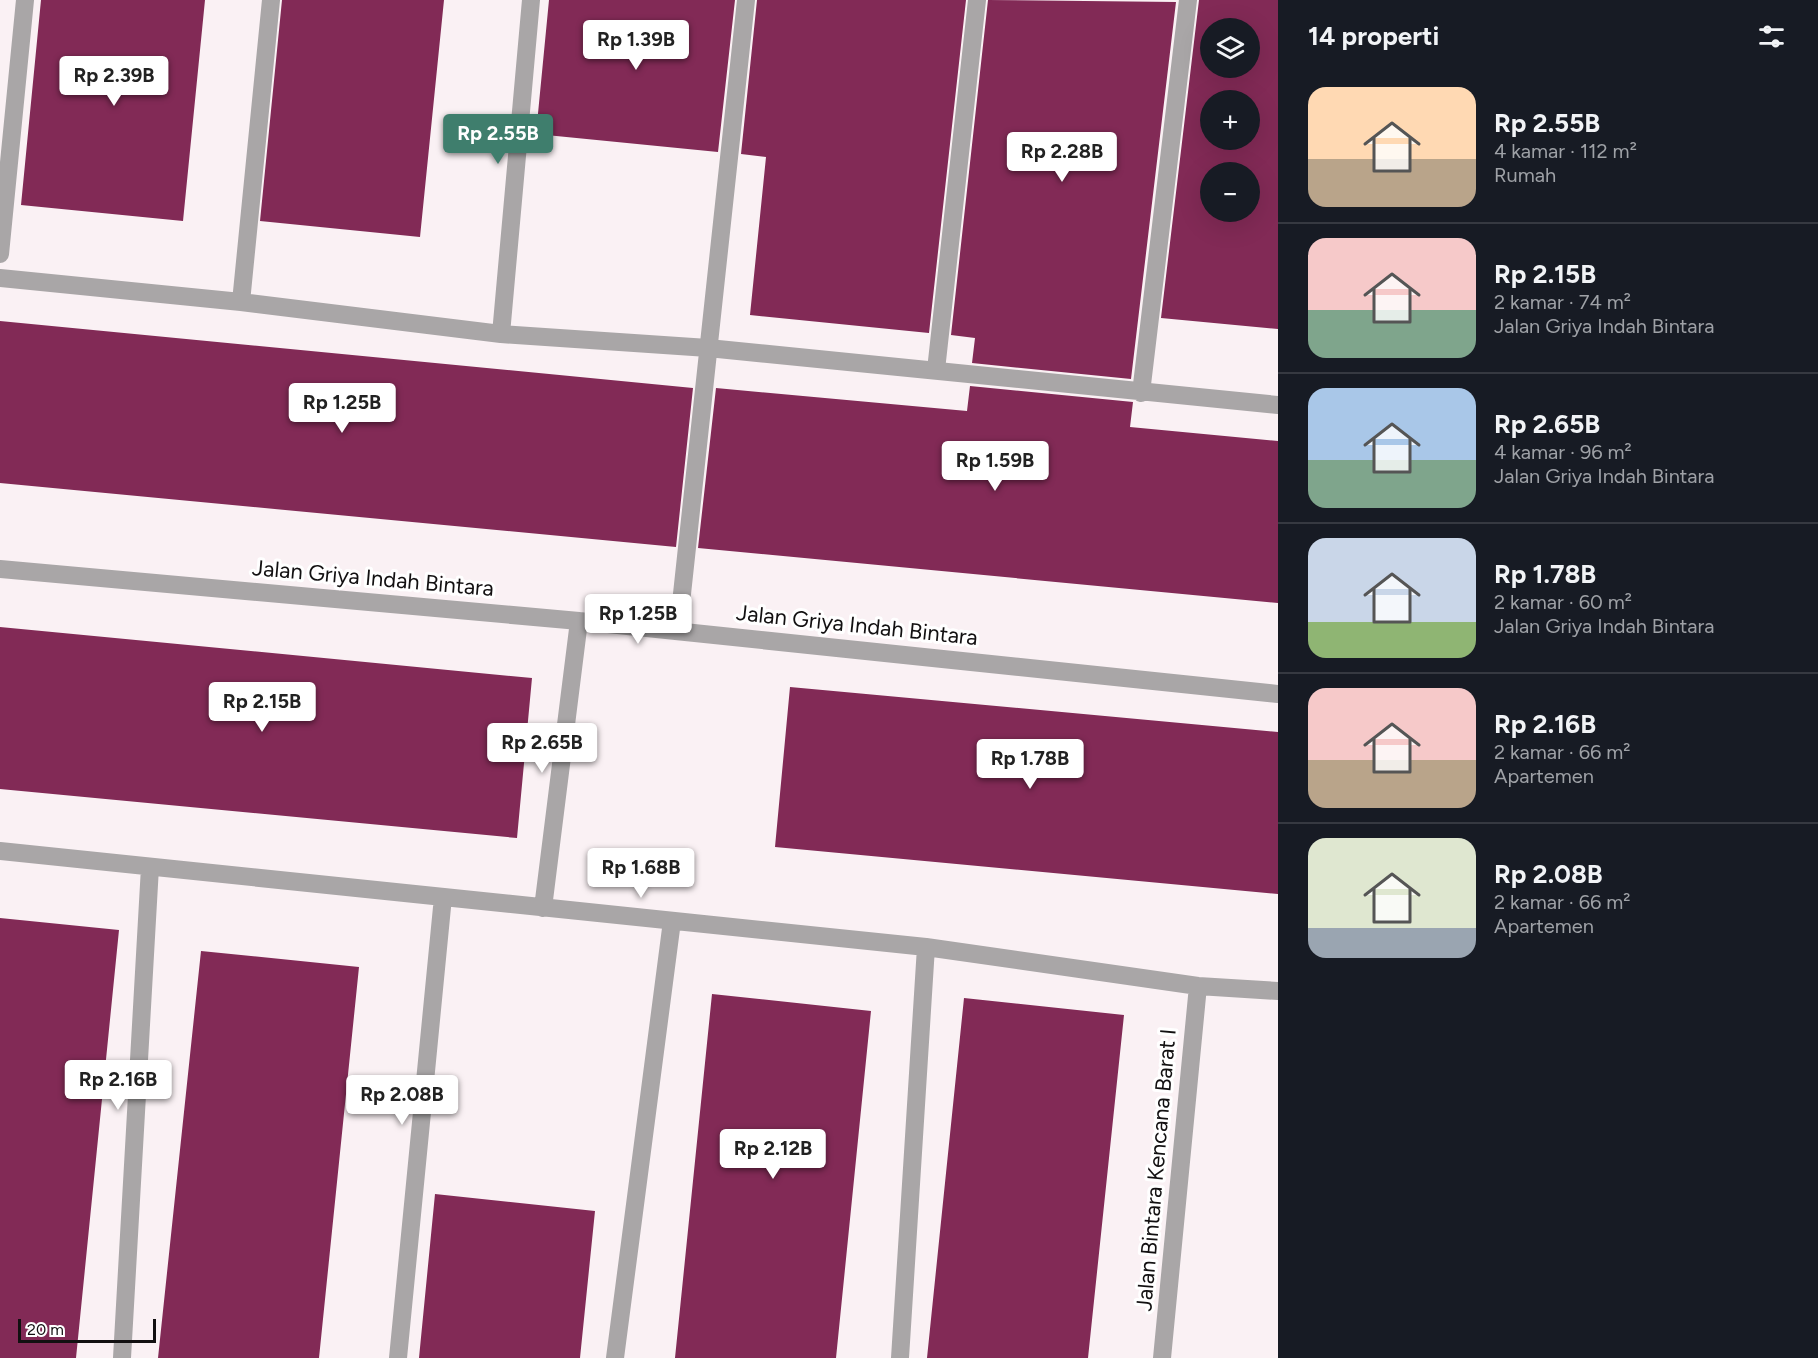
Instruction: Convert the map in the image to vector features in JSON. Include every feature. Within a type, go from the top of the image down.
[{"type":"street","points":[[0,254],[25,0]]},
{"type":"street","points":[[241,302],[272,0]]},
{"type":"street","points":[[501,334],[531,0]]},
{"type":"street","points":[[678,631],[746,0]]},
{"type":"street","points":[[936,370],[977,0]]},
{"type":"street","points":[[1141,393],[1188,0]]},
{"type":"street","points":[[0,278],[241,302],[501,334],[708,348],[1278,405]]},
{"type":"street","name":"Jalan Griya Indah Bintara","points":[[0,569],[579,621],[1278,694]]},
{"type":"street","points":[[543,908],[579,621]]},
{"type":"street","points":[[0,851],[926,947],[1198,986],[1278,990]]},
{"type":"street","points":[[122,1358],[150,867]]},
{"type":"street","points":[[398,1358],[443,897]]},
{"type":"street","points":[[615,1358],[672,921]]},
{"type":"street","points":[[900,1358],[926,947]]},
{"type":"street","name":"Jalan Bintara Kencana Barat I","points":[[1162,1358],[1198,986]]},
{"type":"building","points":[[41,0],[205,0],[183,221],[21,205]]},
{"type":"building","points":[[282,0],[444,0],[420,237],[260,221]]},
{"type":"building","points":[[549,0],[735,0],[718,152],[536,134]]},
{"type":"building","points":[[757,0],[966,0],[929,333],[750,315],[766,157],[741,154]]},
{"type":"building","points":[[988,0],[1176,2],[1131,379],[972,363],[975,338],[951,335]]},
{"type":"building","points":[[1199,0],[1278,0],[1278,329],[1161,318]]},
{"type":"building","points":[[0,321],[693,388],[676,547],[0,483]]},
{"type":"building","points":[[970,386],[1133,402],[1130,427],[1278,441],[1278,603],[698,548],[716,388],[967,411]]},
{"type":"building","points":[[0,627],[532,678],[517,838],[0,789]]},
{"type":"building","points":[[790,687],[1278,732],[1278,894],[775,847]]},
{"type":"building","points":[[0,918],[119,930],[76,1358],[0,1358]]},
{"type":"building","points":[[201,951],[359,967],[319,1358],[158,1358]]},
{"type":"building","points":[[712,994],[871,1011],[836,1358],[675,1358]]},
{"type":"building","points":[[964,998],[1124,1015],[1088,1358],[927,1358]]},
{"type":"building","points":[[435,1194],[595,1211],[580,1358],[419,1358]]}]
